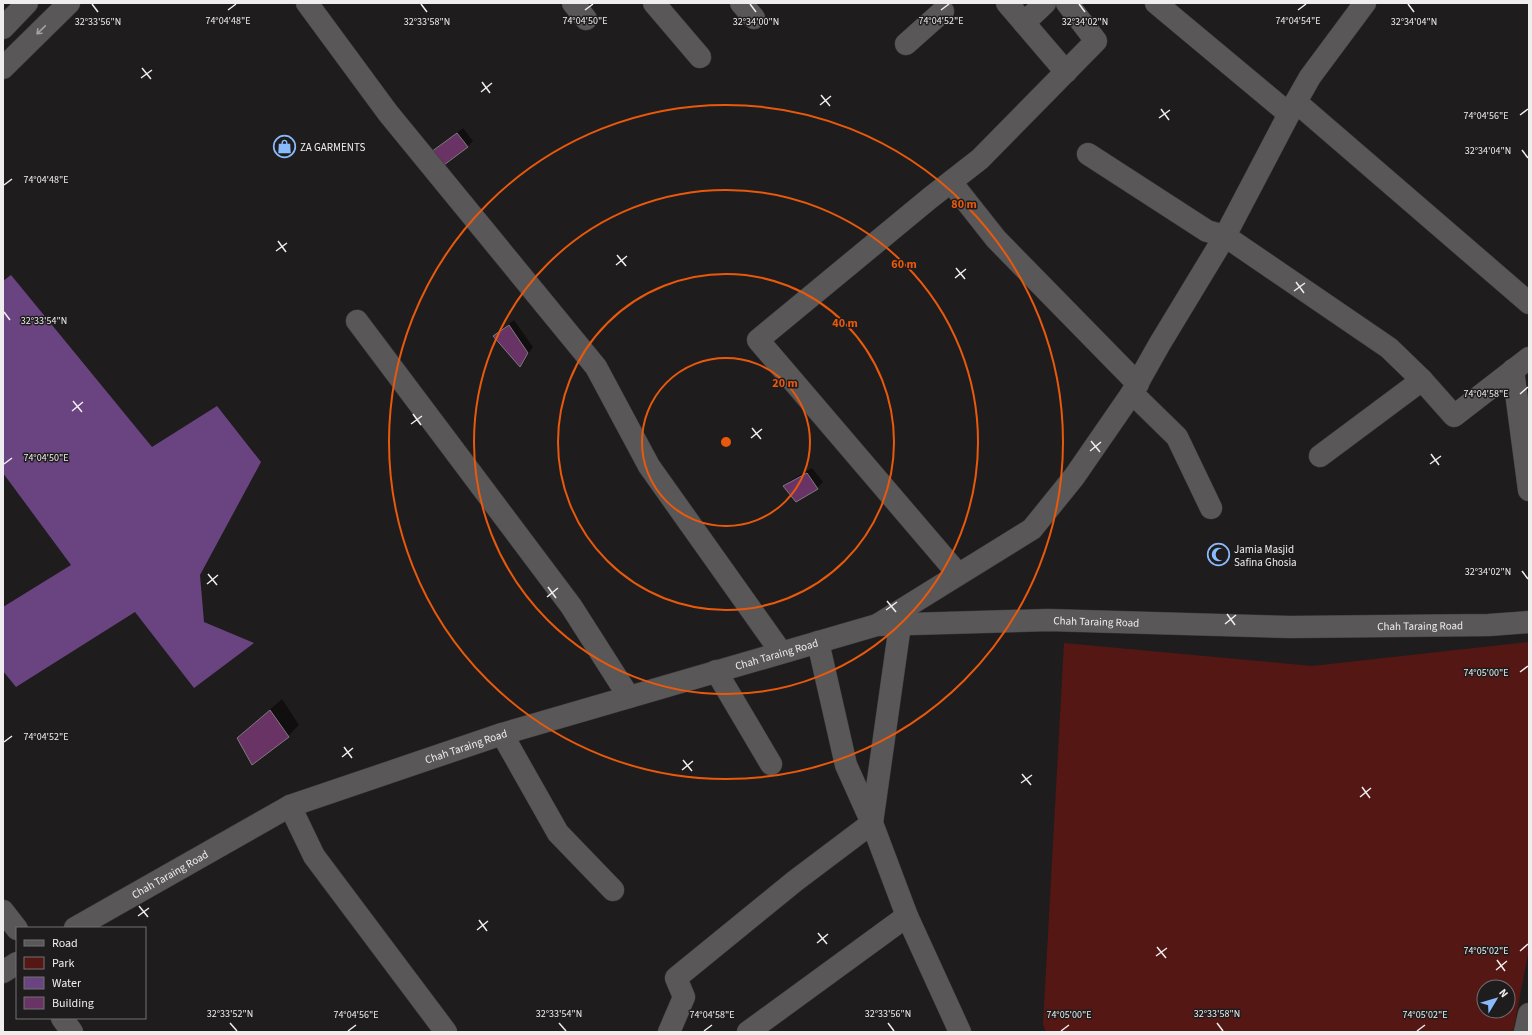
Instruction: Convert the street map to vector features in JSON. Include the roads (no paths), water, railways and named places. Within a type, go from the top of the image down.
[{"type":"street","points":[[3,28],[27,3]]},
{"type":"street","points":[[3,68],[69,3]]},
{"type":"street","points":[[307,3],[388,113],[596,367],[649,466],[781,652]]},
{"type":"street","points":[[654,3],[700,57]]},
{"type":"street","points":[[1007,3],[1066,72]]},
{"type":"street","points":[[1024,23],[1045,3]]},
{"type":"street","points":[[958,574],[758,340],[980,159],[1096,41],[1067,3]]},
{"type":"street","points":[[1156,3],[1293,108],[1529,303]]},
{"type":"street","points":[[877,625],[1032,529],[1074,477],[1135,388],[1159,345],[1226,236],[1310,77],[1365,3]]},
{"type":"street","points":[[906,44],[944,6]]},
{"type":"street","points":[[1088,154],[1207,232],[1226,236],[1389,348],[1422,380],[1454,416],[1521,364]]},
{"type":"street","points":[[951,182],[996,239],[1135,388],[1177,437],[1211,508]]},
{"type":"street","points":[[357,321],[571,606],[629,698]]},
{"type":"street","points":[[1521,364],[1529,490]]},
{"type":"street","points":[[1320,456],[1422,380]]},
{"type":"street","name":"Chah Taraing Road","points":[[77,927],[290,806],[502,734],[877,625],[1048,620],[1291,627],[1489,625],[1529,622]]},
{"type":"street","points":[[669,1032],[684,996],[676,978],[795,881],[872,823],[900,625]]},
{"type":"street","points":[[818,642],[846,765],[872,823],[907,916],[960,1032]]},
{"type":"street","points":[[716,671],[771,764]]},
{"type":"street","points":[[502,734],[558,833],[613,890]]},
{"type":"street","points":[[290,806],[314,856],[446,1032]]},
{"type":"street","points":[[3,911],[16,928]]},
{"type":"street","points":[[748,1032],[907,916]]},
{"type":"street","points":[[3,972],[16,964]]},
{"type":"street","points":[[1525,1032],[1529,1014]]},
{"type":"street","points":[[63,1019],[72,1032]]},
{"type":"water","points":[[11,275],[152,447],[217,406],[261,462],[200,575],[204,622],[254,643],[194,688],[135,612],[16,687],[3,671],[3,607],[71,565],[3,473],[3,281]]},
{"type":"place","name":"ZA GARMENTS","points":[[284,147]]},
{"type":"place","name":"Jamia Masjid Safina Ghosia","points":[[1218,555]]}]
